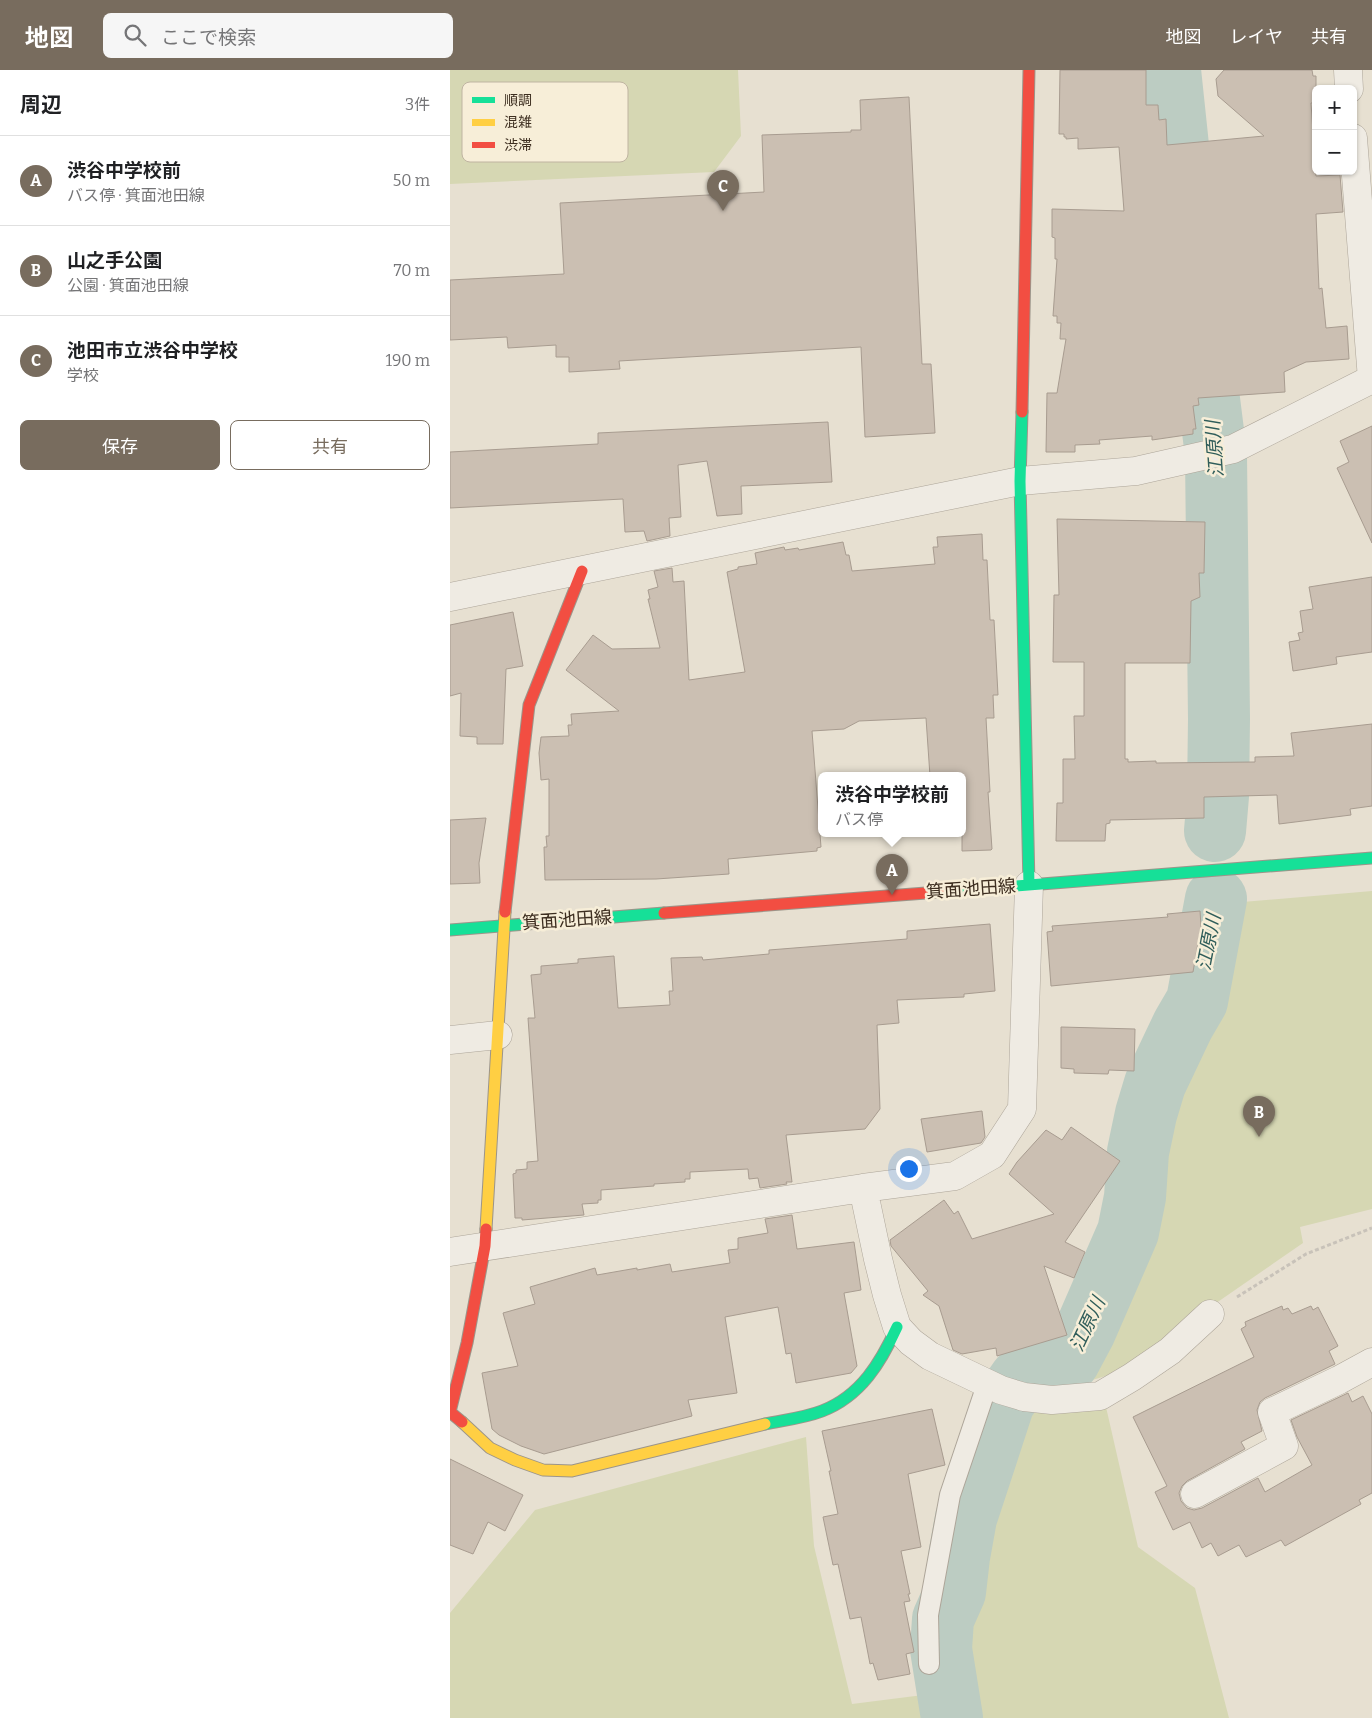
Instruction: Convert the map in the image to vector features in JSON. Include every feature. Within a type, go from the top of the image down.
[{"type":"street","points":[[450,1252],[863,1188],[956,1176],[992,1155],[1022,1109],[1029,885],[1020,481],[1029,70]]},
{"type":"street","points":[[1348,70],[1350,85]]},
{"type":"street","points":[[450,597],[1020,481],[1136,471],[1233,449],[1372,379],[1356,175]]},
{"type":"street","points":[[582,571],[529,705],[504,925],[485,1246],[467,1343],[450,1412],[490,1448],[543,1470],[572,1471],[822,1411],[844,1399],[862,1385],[884,1355],[897,1327]]},
{"type":"street","name":"箕面池田線","points":[[450,930],[1372,858]]},
{"type":"street","points":[[450,1040],[498,1035]]},
{"type":"street","points":[[863,1188],[878,1259],[897,1327],[911,1342],[930,1356],[1004,1391],[1052,1400],[1100,1396],[1170,1351],[1210,1314]]},
{"type":"street","points":[[1195,1494],[1284,1446],[1272,1412],[1372,1362]]},
{"type":"lane","points":[[929,1664],[928,1615],[950,1495],[1004,1391]]},
{"type":"path","points":[[1210,1314],[1306,1254],[1372,1228]]},
{"type":"green space","points":[[450,70],[738,70],[741,136],[714,172],[450,184]]},
{"type":"green space","points":[[1372,891],[1372,1209],[1300,1227],[1303,1243],[1115,1373],[1075,1383],[1056,1385],[1034,1383],[1067,1372],[1082,1351],[1137,1233],[1142,1163],[1150,1111],[1204,995],[1217,929],[1219,904]]},
{"type":"green space","points":[[1010,1382],[1106,1407],[1138,1547],[1195,1588],[1229,1718],[450,1718],[450,1613],[535,1510],[806,1437],[814,1546],[852,1704],[939,1693]]},
{"type":"building","points":[[1060,70],[1146,70],[1146,105],[1158,105],[1159,120],[1166,119],[1167,145],[1264,136],[1218,96],[1216,79],[1224,70],[1312,70],[1313,76],[1316,76],[1316,85],[1312,85],[1311,103],[1312,175],[1340,175],[1343,212],[1316,214],[1319,289],[1322,288],[1326,328],[1347,326],[1349,359],[1306,362],[1284,372],[1285,392],[1198,398],[1199,405],[1193,406],[1196,429],[1193,429],[1193,434],[1152,440],[1152,436],[1099,440],[1100,444],[1075,445],[1075,452],[1046,452],[1047,393],[1057,393],[1066,339],[1060,339],[1061,323],[1057,323],[1057,316],[1053,316],[1057,259],[1055,259],[1055,238],[1052,237],[1052,209],[1124,211],[1119,147],[1078,149],[1078,138],[1066,139],[1064,134],[1059,134]]},
{"type":"building","points":[[909,97],[922,364],[931,364],[935,433],[865,437],[861,347],[619,361],[620,369],[569,372],[569,357],[556,357],[556,345],[508,348],[507,337],[450,340],[450,280],[564,274],[560,203],[764,192],[762,135],[861,130],[860,100]]},
{"type":"building","points":[[828,422],[832,482],[741,486],[742,514],[717,516],[707,461],[678,465],[681,517],[669,518],[670,536],[647,541],[644,531],[625,532],[623,499],[450,508],[450,452],[598,444],[598,433]]},
{"type":"building","points":[[1372,426],[1372,543],[1337,468],[1349,462],[1340,441]]},
{"type":"building","points":[[1057,519],[1205,522],[1204,573],[1199,573],[1200,597],[1191,601],[1190,663],[1125,663],[1125,759],[1128,759],[1128,762],[1255,762],[1255,757],[1294,756],[1291,733],[1372,724],[1372,806],[1350,809],[1351,815],[1279,824],[1277,795],[1204,797],[1204,818],[1110,820],[1110,823],[1106,824],[1105,841],[1056,841],[1057,803],[1063,803],[1063,759],[1075,759],[1074,716],[1084,716],[1084,662],[1053,662],[1054,595],[1059,595]]},
{"type":"building","points":[[982,534],[983,560],[987,560],[990,620],[994,620],[998,695],[993,695],[994,718],[986,718],[991,850],[962,851],[962,837],[966,837],[966,772],[930,772],[926,718],[859,721],[844,729],[812,731],[818,808],[818,837],[820,837],[821,847],[817,848],[817,851],[728,859],[729,874],[656,879],[545,880],[544,847],[547,847],[546,836],[549,836],[549,779],[541,780],[539,753],[541,737],[569,736],[568,725],[572,725],[571,714],[619,711],[566,670],[593,635],[612,649],[660,648],[648,599],[650,599],[648,590],[658,587],[654,571],[672,568],[673,582],[684,581],[689,680],[745,672],[727,572],[738,569],[738,567],[757,564],[755,553],[784,547],[785,550],[798,548],[799,550],[843,542],[846,555],[849,555],[852,571],[935,564],[933,547],[938,547],[937,537]]},
{"type":"building","points":[[1372,577],[1372,652],[1336,657],[1337,664],[1293,671],[1289,642],[1300,640],[1298,633],[1303,632],[1300,611],[1313,609],[1309,587]]},
{"type":"building","points":[[513,612],[523,666],[506,669],[503,744],[477,744],[477,737],[460,736],[461,693],[450,696],[450,625]]},
{"type":"building","points":[[486,818],[479,863],[480,883],[450,884],[450,820]]},
{"type":"building","points":[[1200,911],[1201,926],[1193,972],[1051,986],[1047,932],[1053,931],[1052,926],[1168,917],[1167,914]]},
{"type":"building","points":[[990,924],[995,991],[964,994],[964,997],[897,1000],[899,1023],[877,1025],[880,1109],[865,1129],[786,1135],[792,1182],[760,1188],[758,1178],[749,1179],[748,1169],[690,1172],[690,1179],[685,1179],[685,1182],[601,1190],[601,1200],[598,1200],[598,1203],[582,1204],[584,1215],[522,1220],[522,1218],[515,1218],[513,1174],[516,1173],[516,1170],[527,1169],[527,1162],[538,1161],[528,1018],[535,1018],[531,975],[541,974],[541,966],[578,963],[578,959],[614,956],[618,1008],[670,1005],[669,991],[673,991],[671,958],[702,957],[703,960],[769,954],[769,950],[907,939],[907,931]]},
{"type":"building","points":[[1061,1027],[1135,1029],[1134,1071],[1109,1070],[1108,1074],[1074,1073],[1074,1069],[1061,1068]]},
{"type":"building","points":[[982,1111],[985,1137],[981,1143],[927,1152],[921,1119]]},
{"type":"building","points":[[1071,1127],[1120,1161],[1065,1242],[1085,1252],[1074,1278],[1044,1266],[1067,1335],[997,1356],[996,1348],[962,1354],[953,1350],[939,1306],[923,1295],[928,1291],[891,1246],[890,1240],[944,1200],[954,1214],[958,1211],[972,1239],[1054,1214],[1009,1174],[1017,1162],[1046,1130],[1062,1140]]},
{"type":"building","points":[[792,1215],[797,1249],[854,1242],[861,1290],[844,1293],[857,1366],[851,1373],[796,1383],[791,1353],[786,1354],[778,1307],[725,1317],[737,1393],[688,1400],[692,1416],[544,1454],[521,1446],[499,1435],[492,1429],[482,1373],[518,1366],[503,1313],[535,1304],[530,1287],[595,1268],[597,1275],[670,1264],[672,1272],[730,1263],[728,1250],[738,1249],[738,1238],[768,1233],[765,1219]]},
{"type":"building","points":[[1282,1306],[1283,1310],[1288,1308],[1292,1314],[1311,1306],[1313,1310],[1318,1307],[1338,1346],[1329,1351],[1335,1364],[1260,1402],[1257,1410],[1262,1431],[1241,1442],[1245,1449],[1187,1481],[1179,1493],[1181,1501],[1187,1508],[1194,1510],[1202,1508],[1258,1478],[1265,1492],[1312,1465],[1297,1437],[1291,1420],[1348,1393],[1352,1402],[1363,1396],[1372,1414],[1372,1493],[1359,1500],[1361,1504],[1285,1546],[1281,1540],[1246,1557],[1239,1545],[1218,1556],[1211,1543],[1202,1548],[1190,1522],[1173,1530],[1155,1492],[1167,1486],[1133,1417],[1254,1357],[1241,1329],[1246,1326],[1245,1322]]},
{"type":"building","points":[[932,1409],[945,1465],[908,1474],[921,1547],[901,1551],[910,1594],[908,1594],[910,1601],[904,1602],[914,1652],[906,1654],[910,1674],[878,1680],[873,1663],[870,1664],[861,1617],[850,1619],[838,1564],[833,1565],[823,1517],[838,1514],[822,1431]]},
{"type":"building","points":[[450,1459],[523,1495],[505,1531],[488,1522],[473,1554],[450,1545]]},
{"type":"waterway","name":"江原川","points":[[1170,70],[1182,184],[1216,455],[1219,719],[1218,796],[1215,831]]},
{"type":"waterway","name":"江原川","points":[[952,1718],[941,1649],[943,1619],[955,1592],[966,1518],[1004,1402],[1020,1379],[1055,1371],[1069,1361],[1085,1331],[1128,1232],[1135,1197],[1138,1152],[1146,1114],[1155,1084],[1183,1025],[1197,1001],[1216,899]]},
{"type":"traffic: fast","points":[[1022,412],[1020,481],[1029,885]]},
{"type":"traffic: fast","points":[[939,892],[1372,858]]},
{"type":"traffic: fast","points":[[450,930],[664,913]]},
{"type":"traffic: fast","points":[[765,1424],[801,1417],[836,1405],[859,1387],[877,1365],[897,1327]]},
{"type":"traffic: slow","points":[[486,1229],[505,912]]},
{"type":"traffic: slow","points":[[462,1422],[490,1448],[515,1460],[543,1470],[572,1471],[765,1424]]},
{"type":"traffic: jam","points":[[1022,412],[1029,70]]},
{"type":"traffic: jam","points":[[505,912],[529,705],[582,571]]},
{"type":"traffic: jam","points":[[664,913],[939,892]]},
{"type":"traffic: jam","points":[[462,1422],[450,1412],[467,1343],[485,1246],[486,1229]]},
{"type":"place","name":"池田市立渋谷中学校","points":[[723,211]]},
{"type":"place","name":"渋谷中学校前","points":[[892,895]]},
{"type":"place","name":"山之手公園","points":[[1259,1137]]}]
